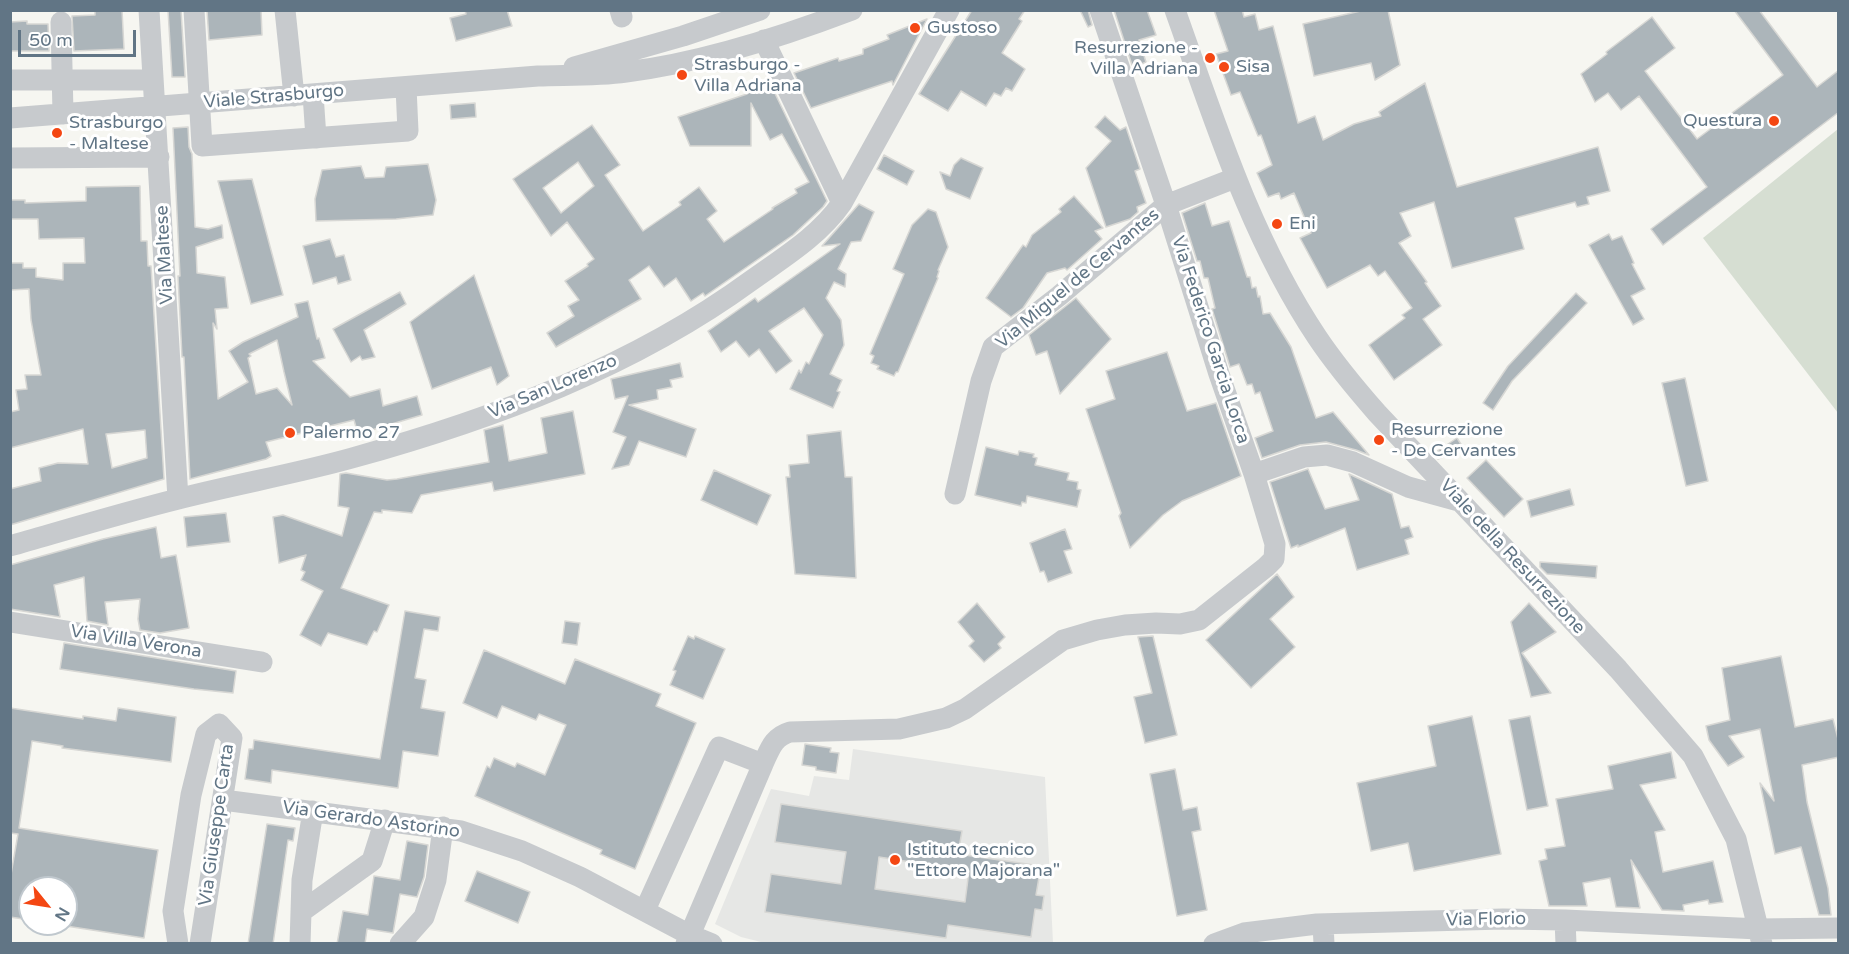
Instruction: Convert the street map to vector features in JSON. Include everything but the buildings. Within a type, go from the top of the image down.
[{"type":"street","name":"Via Maltese","points":[[149,10],[178,499]]},
{"type":"street","points":[[194,10],[202,146],[408,131],[406,87]]},
{"type":"street","points":[[285,10],[303,95],[316,138]]},
{"type":"street","name":"Viale Strasburgo","points":[[538,76],[711,27],[760,10]]},
{"type":"street","name":"Viale Strasburgo","points":[[10,118],[538,76],[624,72],[659,67],[720,52],[764,40],[852,10]]},
{"type":"street","name":"Via San Lorenzo","points":[[10,546],[178,499],[351,458],[433,434],[489,415],[579,379],[656,342],[709,310],[807,240],[832,217],[842,203],[949,10]]},
{"type":"street","name":"Via Federico Garcia Lorca","points":[[763,764],[771,745],[781,734],[899,729],[946,718],[965,708],[1064,640],[1096,630],[1125,625],[1180,624],[1199,620],[1274,559],[1275,544],[1254,474],[1100,10]]},
{"type":"street","name":"Viale della Resurrezione","points":[[1175,10],[1235,178],[1276,267],[1317,337],[1348,380],[1377,413],[1618,669],[1693,756],[1736,839],[1761,936]]},
{"type":"street","points":[[61,22],[63,114]]},
{"type":"street","points":[[711,27],[706,31],[706,43],[713,51],[720,52]]},
{"type":"street","points":[[764,40],[842,203]]},
{"type":"street","points":[[10,80],[153,80]]},
{"type":"street","points":[[10,158],[159,158]]},
{"type":"street","name":"Via Miguel de Cervantes","points":[[955,494],[981,381],[993,347],[1059,296],[1166,205],[1235,178]]},
{"type":"street","points":[[1254,474],[1304,457],[1327,455],[1353,462],[1408,487],[1459,501]]},
{"type":"street","name":"Via Villa Verona","points":[[10,622],[262,662]]},
{"type":"street","name":"Via Giuseppe Carta","points":[[178,944],[173,911],[190,795],[206,734],[219,724],[232,738],[200,944]]},
{"type":"street","points":[[645,910],[720,747],[763,764],[688,939]]},
{"type":"street","name":"Via Gerardo Astorino","points":[[223,800],[461,831],[522,851],[580,877],[645,910],[688,939],[712,944]]},
{"type":"street","points":[[300,944],[302,880],[313,811]]},
{"type":"street","points":[[301,912],[372,861],[385,820]]},
{"type":"street","points":[[400,944],[423,917],[436,880],[443,827]]},
{"type":"street","points":[[1565,920],[1566,944]]},
{"type":"street","name":"Via Florio","points":[[1214,944],[1244,933],[1565,920],[1761,936],[1839,928]]},
{"type":"shaded area","points":[[1838,129],[1838,413],[1703,238]]},
{"type":"shaded area","name":"Istituto tecnico \"Ettore Majorana\"","points":[[853,749],[1045,777],[1053,943],[765,943],[741,937],[715,924],[771,789],[809,796],[814,776],[849,780]]},
{"type":"place","name":"Gustoso","points":[[915,28]]},
{"type":"place","name":"Resurrezione - Villa Adriana","points":[[1210,58]]},
{"type":"place","name":"Sisa","points":[[1224,67]]},
{"type":"place","name":"Strasburgo - Villa Adriana","points":[[682,75]]},
{"type":"place","name":"Questura","points":[[1774,121]]},
{"type":"place","name":"Strasburgo - Maltese","points":[[57,133]]},
{"type":"place","name":"Eni","points":[[1277,224]]},
{"type":"place","name":"Palermo 27","points":[[290,433]]},
{"type":"place","name":"Resurrezione - De Cervantes","points":[[1379,440]]},
{"type":"place","name":"Istituto tecnico \"Ettore Majorana\"","points":[[895,860]]}]
